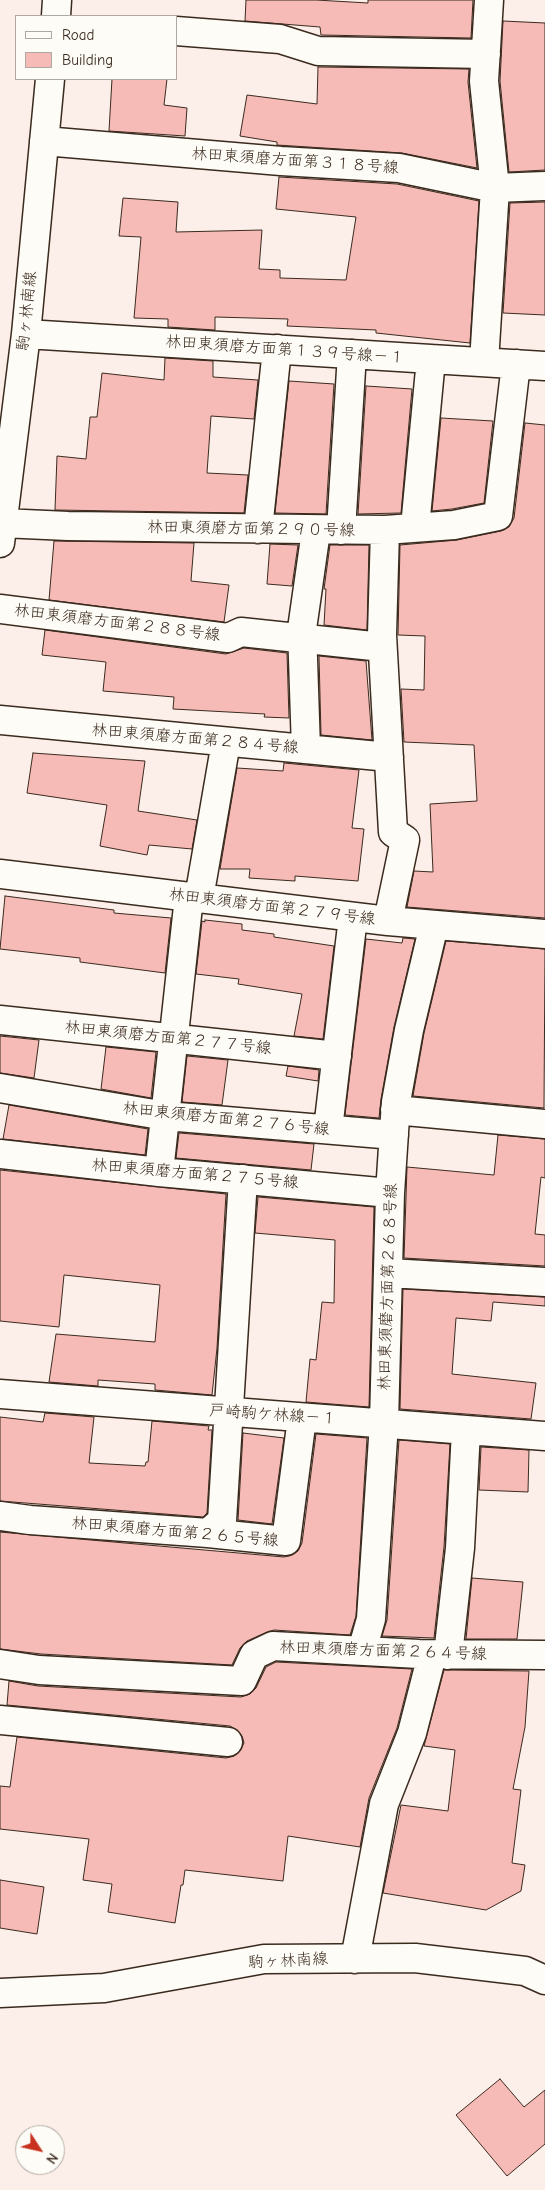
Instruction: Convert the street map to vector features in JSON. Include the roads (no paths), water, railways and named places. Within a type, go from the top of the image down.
[{"type":"street","points":[[56,15],[58,0]]},
{"type":"street","points":[[484,362],[495,188],[484,81],[489,0]]},
{"type":"street","points":[[178,31],[280,39],[318,50],[486,54]]},
{"type":"street","name":"駒ヶ林南線","points":[[1,533],[26,334],[50,80]]},
{"type":"street","name":"林田東須磨方面第３１８号線","points":[[44,141],[281,161],[399,168],[495,188],[545,186]]},
{"type":"street","name":"林田東須磨方面第１３９号線－１","points":[[26,334],[545,366]]},
{"type":"street","points":[[258,529],[277,349]]},
{"type":"street","points":[[306,749],[302,638],[328,530],[352,354]]},
{"type":"street","points":[[415,527],[431,359]]},
{"type":"street","name":"林田東須磨方面第２９０号線","points":[[1,533],[68,526],[385,530],[454,525],[498,516],[516,364]]},
{"type":"street","points":[[385,530],[382,647],[393,832],[405,840],[388,920]]},
{"type":"street","name":"林田東須磨方面第２８８号線","points":[[0,609],[228,638],[241,632],[382,647]]},
{"type":"street","name":"林田東須磨方面第２８４号線","points":[[0,720],[389,757]]},
{"type":"street","points":[[159,1172],[174,1038],[194,898],[226,742]]},
{"type":"street","name":"林田東須磨方面第２７９号線","points":[[0,874],[353,917],[545,934]]},
{"type":"street","points":[[328,1130],[353,917]]},
{"type":"street","name":"林田東須磨方面第２６８号線","points":[[362,1651],[371,1619],[384,1423],[390,1192],[394,1122],[409,1030],[434,925]]},
{"type":"street","name":"林田東須磨方面第２７７号線","points":[[0,1020],[337,1056]]},
{"type":"street","name":"林田東須磨方面第２７６号線","points":[[0,1088],[166,1116],[328,1130],[394,1122],[545,1124]]},
{"type":"street","name":"林田東須磨方面第２７５号線","points":[[0,1154],[159,1172],[390,1192]]},
{"type":"street","points":[[208,1533],[222,1521],[243,1179]]},
{"type":"street","points":[[389,1273],[545,1282]]},
{"type":"street","name":"戸崎駒ケ林線－１","points":[[0,1394],[545,1436]]},
{"type":"street","name":"林田東須磨方面第２６５号線","points":[[0,1516],[286,1541],[302,1418]]},
{"type":"street","points":[[355,1959],[384,1804],[412,1734],[440,1655],[460,1548],[466,1430]]},
{"type":"street","name":"林田東須磨方面第２６４号線","points":[[0,1664],[39,1670],[242,1681],[254,1655],[273,1646],[440,1655],[545,1655]]},
{"type":"street","points":[[0,1720],[228,1742]]},
{"type":"street","name":"駒ヶ林南線","points":[[0,1993],[104,1988],[264,1959],[415,1958],[525,1971],[545,1980]]}]
